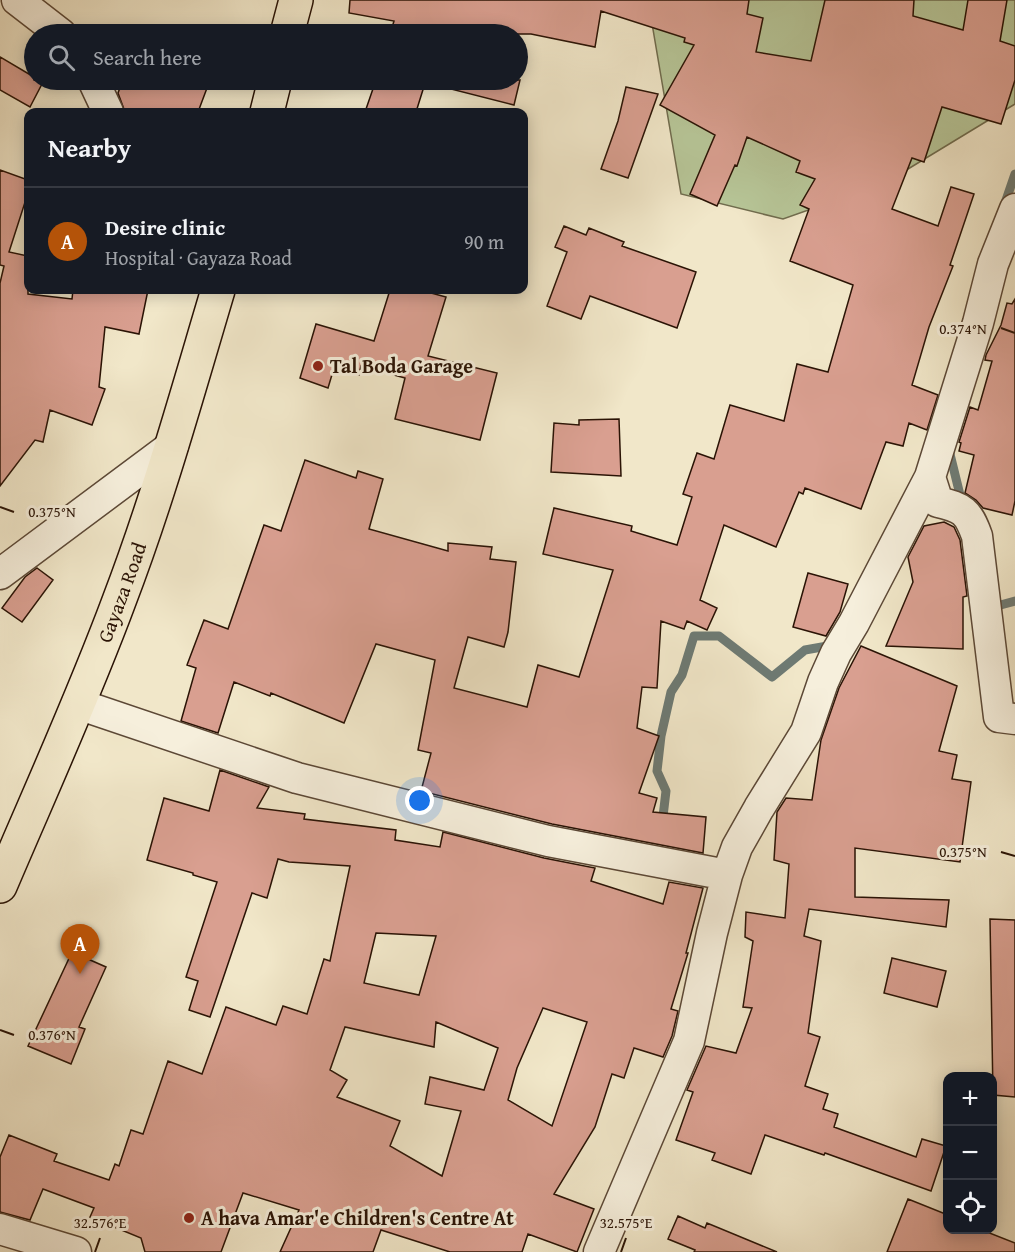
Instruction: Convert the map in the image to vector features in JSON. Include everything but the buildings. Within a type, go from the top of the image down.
[{"type":"main road","points":[[290,24],[296,0]]},
{"type":"main road","points":[[268,108],[272,90]]},
{"type":"main road","name":"Gayaza Road","points":[[0,886],[78,705],[120,600],[173,445],[217,294]]},
{"type":"street","points":[[16,0],[48,24]]},
{"type":"street","points":[[98,90],[106,108]]},
{"type":"street","points":[[599,1252],[689,1041],[712,933],[727,876],[746,829],[806,732],[822,682],[836,652],[854,624],[930,477],[978,323],[993,264],[1015,209]]},
{"type":"street","points":[[0,574],[173,445]]},
{"type":"street","points":[[930,477],[938,502],[960,507],[973,524],[977,536],[999,717],[1015,719]]},
{"type":"street","points":[[78,705],[297,778],[548,841],[727,876]]},
{"type":"street","points":[[0,1229],[76,1252]]},
{"type":"green space","points":[[648,0],[1015,0],[1015,104],[885,183],[783,219],[681,194]]},
{"type":"waterway","points":[[1004,206],[1015,174]]},
{"type":"waterway","points":[[949,450],[962,503]]},
{"type":"waterway","points":[[993,607],[1015,601]]},
{"type":"waterway","points":[[662,825],[666,791],[657,771],[661,736],[671,692],[682,675],[694,636],[719,636],[772,677],[805,650],[833,645]]},
{"type":"place","name":"Tal Boda Garage","points":[[318,366]]},
{"type":"place","name":"Desire clinic","points":[[80,974]]},
{"type":"place","name":"A hava Amar'e Children's Centre At","points":[[189,1218]]}]
